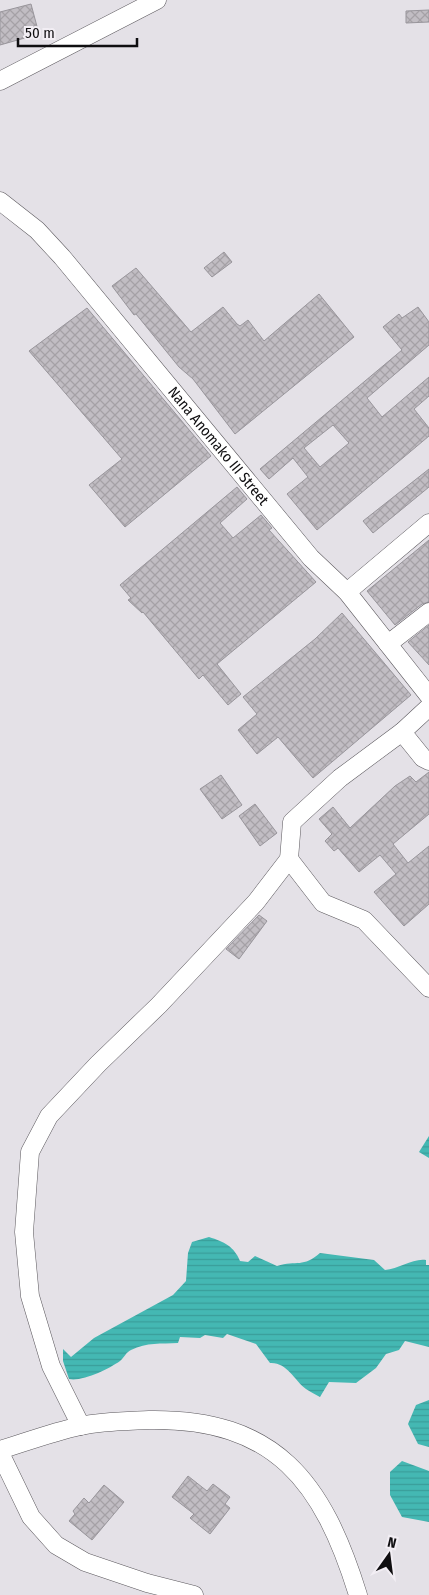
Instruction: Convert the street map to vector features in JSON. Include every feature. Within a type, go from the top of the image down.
[{"type":"street","points":[[0,82],[157,0]]},
{"type":"street","name":"Nana Anomako III Street","points":[[0,201],[36,230],[62,257],[310,558],[347,592],[429,696]]},
{"type":"street","points":[[347,592],[429,523]]},
{"type":"street","points":[[388,644],[429,612]]},
{"type":"street","points":[[80,1426],[51,1366],[30,1296],[24,1232],[30,1152],[49,1116],[211,951],[256,902],[289,859],[292,822],[340,778],[402,732],[429,707]]},
{"type":"street","points":[[402,732],[423,758],[429,761]]},
{"type":"street","points":[[289,859],[323,903],[364,920],[429,988]]},
{"type":"street","points":[[194,1595],[147,1583],[85,1562],[56,1545],[31,1517],[0,1452],[80,1426],[124,1421],[171,1420],[216,1425],[268,1448],[287,1461],[304,1480],[345,1553],[358,1595]]},
{"type":"water","points":[[429,1136],[429,1158],[419,1152]]},
{"type":"water","points":[[209,1237],[228,1245],[240,1261],[248,1262],[255,1256],[277,1266],[309,1261],[320,1253],[374,1260],[385,1270],[426,1260],[426,1265],[429,1265],[429,1347],[405,1341],[399,1350],[386,1354],[376,1368],[356,1383],[329,1382],[320,1397],[306,1389],[286,1368],[276,1363],[270,1363],[256,1344],[227,1334],[223,1338],[205,1335],[200,1338],[180,1337],[178,1343],[137,1347],[129,1351],[120,1361],[109,1368],[81,1379],[69,1379],[63,1361],[63,1349],[71,1357],[94,1338],[173,1295],[186,1281],[188,1253],[192,1242]]},
{"type":"water","points":[[429,1400],[429,1447],[418,1444],[408,1424],[416,1405]]},
{"type":"water","points":[[402,1461],[429,1471],[429,1522],[402,1517],[390,1495],[390,1472]]},
{"type":"building","points":[[31,4],[39,34],[0,45],[0,12]]},
{"type":"building","points":[[429,10],[429,22],[406,23],[406,11]]},
{"type":"building","points":[[224,252],[232,262],[212,277],[204,268]]},
{"type":"building","points":[[136,268],[191,332],[223,307],[240,326],[248,320],[264,341],[319,294],[354,337],[235,434],[193,379],[179,367],[136,314],[134,315],[112,286]]},
{"type":"building","points":[[418,307],[429,322],[429,345],[367,398],[382,417],[429,377],[429,396],[414,409],[429,428],[429,436],[317,530],[287,494],[308,477],[293,458],[269,479],[260,469],[402,350],[383,327],[399,314],[402,318]],"holes":[[[333,425],[349,443],[320,467],[304,448]]]},
{"type":"building","points":[[87,308],[211,456],[125,527],[89,485],[122,459],[29,351]]},
{"type":"building","points":[[429,469],[429,487],[373,533],[363,521]]},
{"type":"building","points":[[237,487],[247,499],[220,523],[233,538],[261,515],[272,528],[269,530],[316,582],[217,664],[241,694],[228,705],[203,675],[199,679],[143,612],[128,600],[131,598],[120,585]]},
{"type":"building","points":[[429,540],[429,602],[422,604],[395,625],[367,591]]},
{"type":"building","points":[[342,613],[411,695],[313,778],[278,737],[257,754],[238,730],[257,714],[243,697],[315,639]]},
{"type":"building","points":[[429,625],[429,665],[408,642]]},
{"type":"building","points":[[429,772],[429,814],[393,844],[408,863],[429,846],[429,904],[404,926],[374,892],[396,874],[380,855],[359,872],[338,848],[334,851],[325,841],[332,834],[319,819],[333,807],[350,828],[395,786],[410,776],[416,782]]},
{"type":"building","points":[[221,775],[242,805],[222,819],[200,789]]},
{"type":"building","points":[[255,804],[277,833],[260,846],[239,816]]},
{"type":"building","points":[[259,915],[267,921],[239,959],[226,949]]},
{"type":"building","points":[[188,1476],[207,1491],[213,1484],[230,1497],[225,1504],[230,1508],[210,1534],[190,1518],[194,1514],[172,1497]]},
{"type":"building","points":[[104,1485],[124,1502],[92,1540],[69,1521],[75,1514],[73,1511],[84,1498],[89,1503]]}]
